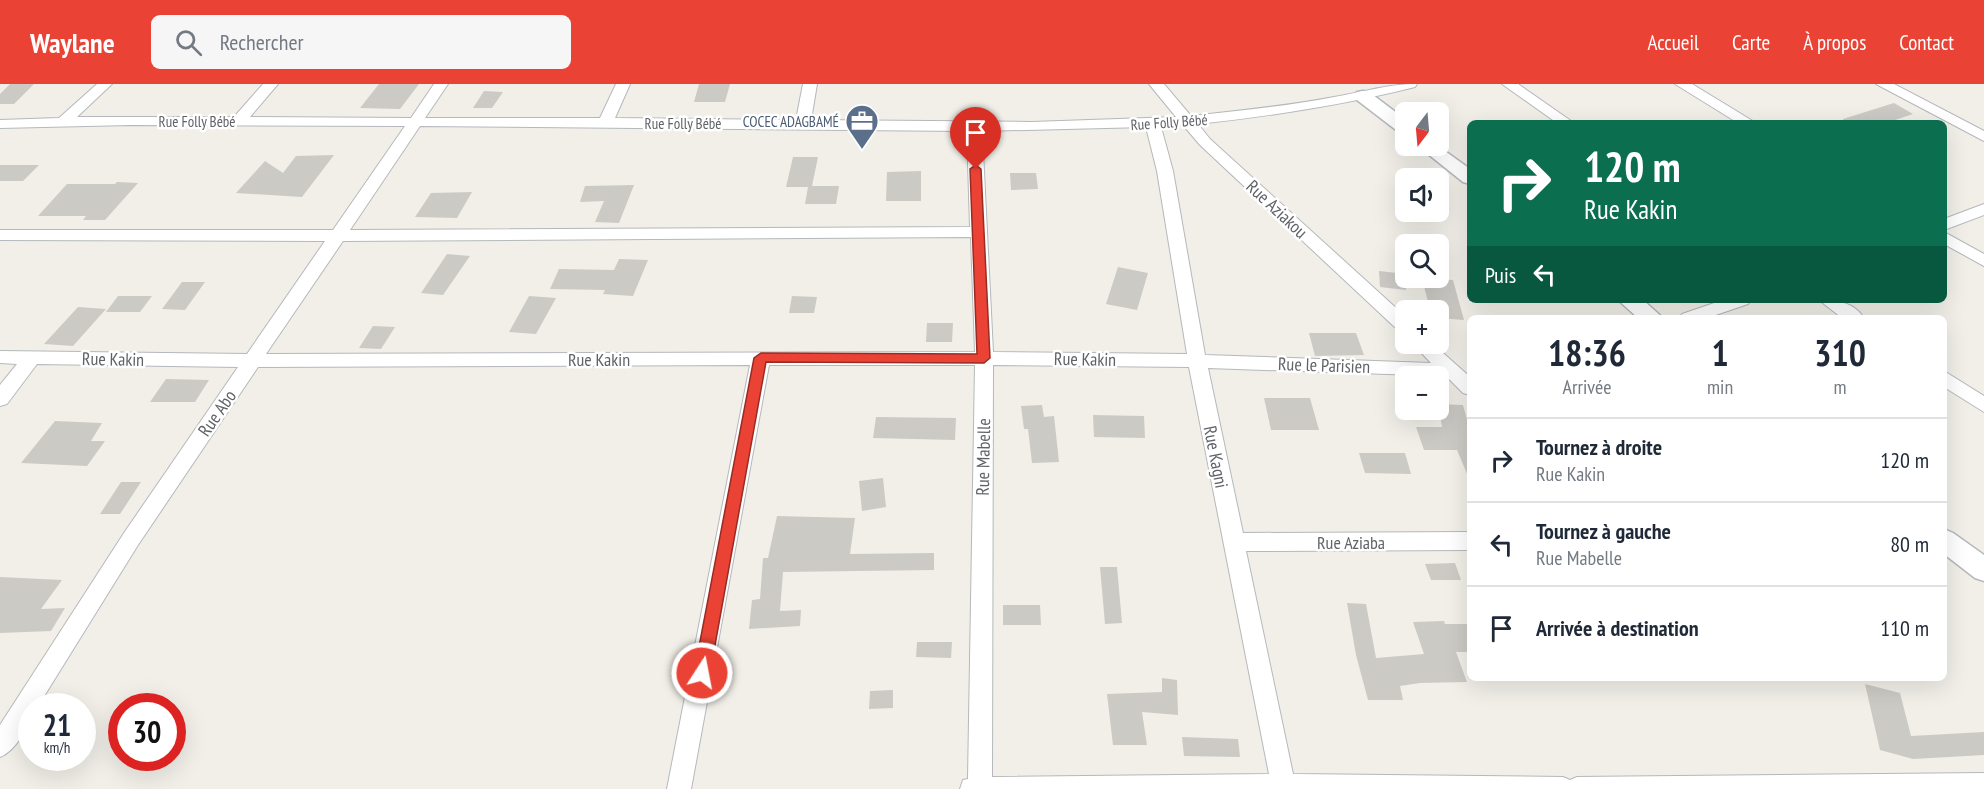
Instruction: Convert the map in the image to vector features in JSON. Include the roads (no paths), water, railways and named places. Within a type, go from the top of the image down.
[{"type":"street","points":[[64,121],[105,84]]},
{"type":"street","points":[[238,121],[271,84]]},
{"type":"street","name":"Rue Abo","points":[[0,746],[131,539],[441,84]]},
{"type":"street","points":[[605,123],[623,84]]},
{"type":"street","points":[[803,124],[810,84]]},
{"type":"street","name":"Rue Aziakou","points":[[1156,84],[1205,142],[1395,318]]},
{"type":"street","points":[[1348,84],[1395,121]]},
{"type":"street","name":"Rue Folly Bébé","points":[[0,124],[64,121],[238,121],[1154,125],[1283,111],[1363,96],[1410,84]]},
{"type":"street","points":[[1509,84],[1563,120]]},
{"type":"street","points":[[1682,84],[1744,120]]},
{"type":"street","points":[[1883,84],[1984,137]]},
{"type":"street","name":"Rue Kagni","points":[[1154,125],[1165,171],[1197,361],[1284,787]]},
{"type":"street","name":"Rue Mabelle","points":[[974,126],[984,358],[980,789]]},
{"type":"street","points":[[1440,156],[1467,176]]},
{"type":"street","points":[[1947,224],[1984,209]]},
{"type":"street","points":[[0,235],[511,236],[979,232]]},
{"type":"street","points":[[1947,239],[1984,261]]},
{"type":"street","points":[[1633,303],[1648,315]]},
{"type":"street","points":[[1697,315],[1733,303]]},
{"type":"street","points":[[1832,303],[1850,315]]},
{"type":"street","points":[[1433,354],[1467,385]]},
{"type":"street","name":"Rue Kakin","points":[[0,357],[253,361],[984,358],[1197,361]]},
{"type":"street","points":[[0,399],[32,357]]},
{"type":"street","points":[[679,789],[761,358]]},
{"type":"street","name":"Rue le Parisien","points":[[1197,361],[1451,370]]},
{"type":"street","points":[[1947,380],[1984,405]]},
{"type":"street","name":"Rue Aziaba","points":[[1233,542],[1467,541]]},
{"type":"street","points":[[1947,542],[1984,570]]},
{"type":"street","points":[[1577,789],[1866,788],[1984,785]]},
{"type":"street","points":[[972,789],[1284,787],[1563,789]]},
{"type":"place","name":"COCEC ADAGBAMÉ","points":[[862,150]]}]
